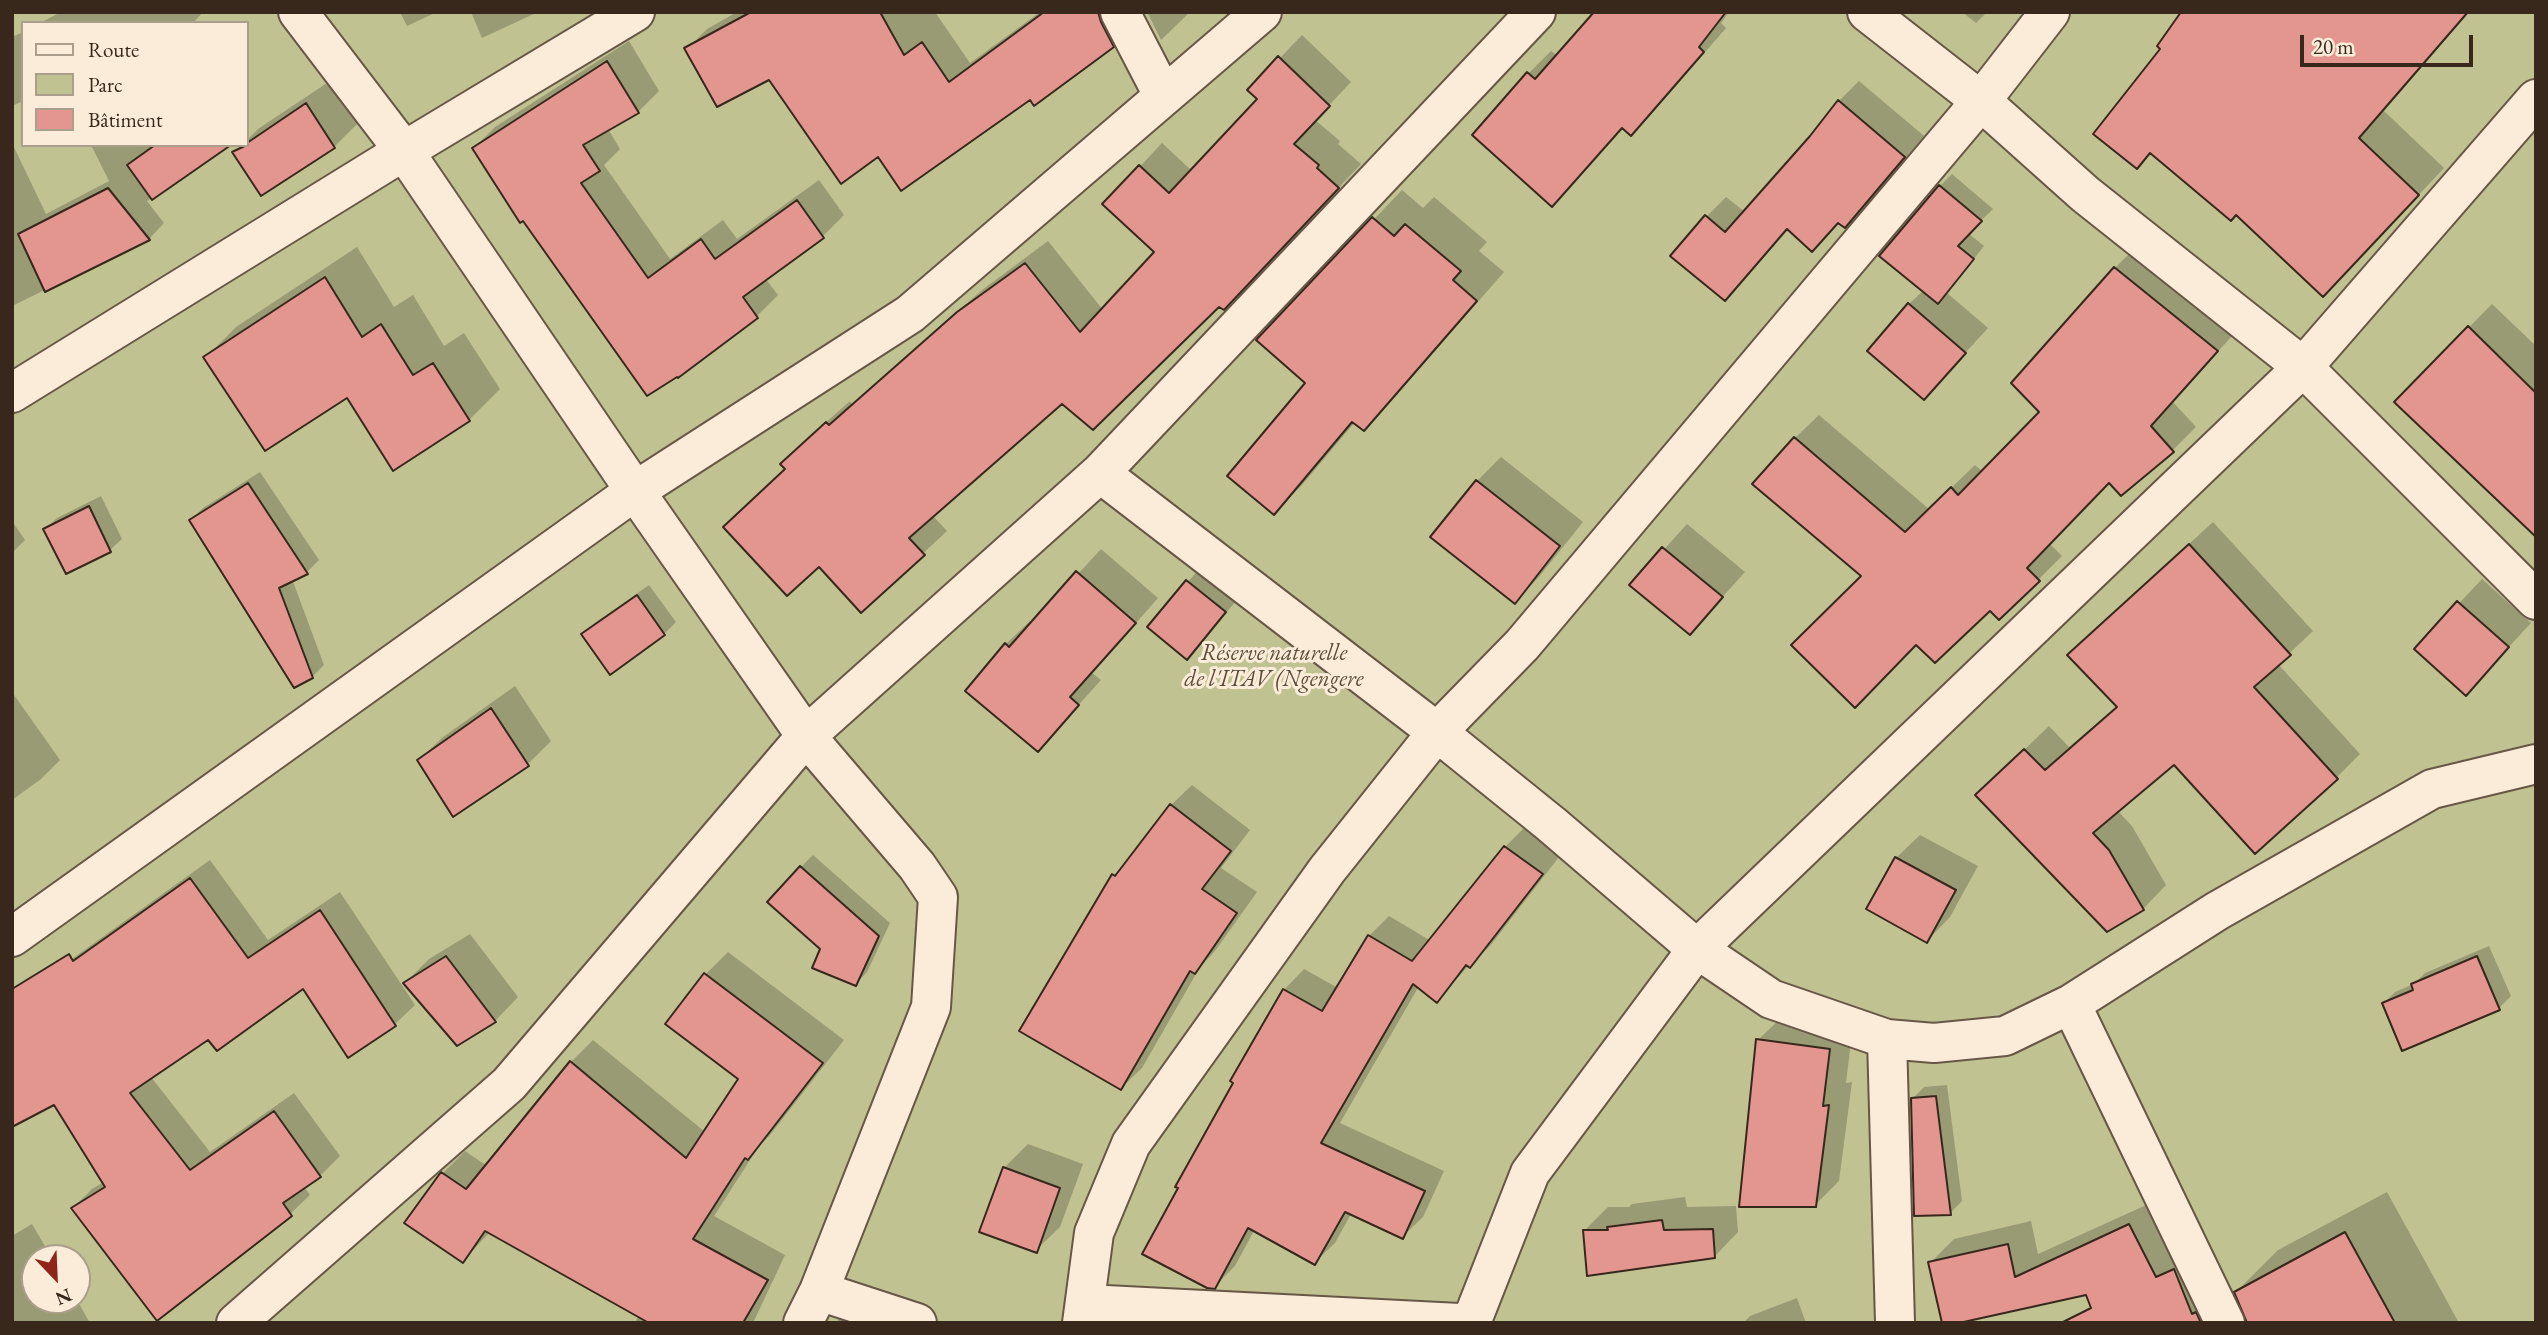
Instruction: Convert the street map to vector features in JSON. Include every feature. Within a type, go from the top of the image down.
[{"type":"street","points":[[298,12],[404,151],[635,491],[806,736],[917,866],[938,897],[931,1007],[811,1307],[917,1323]]},
{"type":"street","points":[[12,393],[635,12]]},
{"type":"street","points":[[1120,12],[1163,95]]},
{"type":"street","points":[[12,937],[635,491],[910,314],[1262,12]]},
{"type":"street","points":[[236,1323],[509,1084],[806,736],[1101,473],[1536,12]]},
{"type":"street","points":[[1867,12],[1981,101],[2085,194],[2302,367],[2536,600]]},
{"type":"street","points":[[1459,1323],[1084,1314],[1094,1233],[1131,1144],[1328,870],[1437,732],[1522,645],[1981,101],[2050,12]]},
{"type":"street","points":[[1471,1323],[1530,1173],[1697,949],[2302,367],[2536,99]]},
{"type":"street","points":[[1101,473],[1437,732],[1551,824],[1697,949],[1771,999],[1886,1039],[1934,1043],[2005,1036],[2071,1004],[2217,911],[2432,789],[2536,764]]},
{"type":"street","points":[[2071,1004],[2225,1323]]},
{"type":"street","points":[[1886,1039],[1895,1323]]},
{"type":"green space","name":"Réserve naturelle de l'ITAV (Ngengere","points":[[12,12],[2536,12],[2536,1323],[12,1323]]},
{"type":"building","points":[[751,12],[880,12],[904,55],[922,42],[949,82],[1044,12],[1098,12],[1114,47],[1034,106],[1030,100],[901,191],[878,157],[841,184],[769,80],[717,107],[684,48]]},
{"type":"building","points":[[1594,12],[1726,12],[1699,47],[1704,52],[1631,136],[1622,128],[1552,207],[1472,135],[1527,72],[1535,79]]},
{"type":"building","points":[[2181,12],[2468,12],[2359,138],[2419,195],[2323,297],[2236,215],[2231,221],[2150,153],[2137,169],[2093,134],[2160,49],[2157,46]]},
{"type":"building","points":[[1278,56],[1330,106],[1294,144],[1319,165],[1317,168],[1339,188],[1224,310],[1219,307],[1093,430],[1062,404],[909,538],[925,555],[861,613],[819,567],[787,596],[723,527],[785,469],[780,464],[826,422],[829,425],[957,312],[1025,263],[1080,332],[1154,252],[1102,204],[1139,165],[1169,193],[1257,99],[1247,90]]},
{"type":"building","points":[[607,61],[639,113],[583,145],[600,171],[581,183],[648,278],[701,239],[715,259],[797,200],[824,238],[743,297],[758,318],[678,378],[647,396],[523,221],[520,223],[472,148]]},
{"type":"building","points":[[1838,100],[1905,157],[1845,228],[1838,223],[1812,252],[1787,229],[1725,301],[1670,256],[1705,215],[1725,232],[1810,136]]},
{"type":"building","points":[[306,103],[335,148],[261,196],[232,152],[248,147],[248,142]]},
{"type":"building","points":[[152,147],[228,147],[152,200],[127,165]]},
{"type":"building","points":[[1939,185],[1982,221],[1958,246],[1974,259],[1938,304],[1879,256]]},
{"type":"building","points":[[108,188],[150,240],[45,292],[18,234]]},
{"type":"building","points":[[1372,217],[1394,236],[1405,224],[1461,271],[1453,280],[1477,301],[1364,431],[1352,422],[1274,515],[1227,476],[1305,383],[1256,340]]},
{"type":"building","points":[[2114,267],[2218,351],[2151,426],[2174,452],[2121,496],[2109,483],[2027,568],[2040,581],[1999,620],[1990,611],[1935,663],[1916,645],[1855,708],[1791,645],[1861,576],[1752,484],[1794,437],[1905,532],[1951,487],[1958,495],[2039,412],[2011,383]]},
{"type":"building","points":[[325,277],[362,337],[381,324],[413,375],[433,363],[470,421],[393,471],[347,398],[265,451],[203,357]]},
{"type":"building","points":[[1908,303],[1966,353],[1924,400],[1867,351]]},
{"type":"building","points":[[2468,326],[2536,393],[2536,537],[2394,402]]},
{"type":"building","points":[[1476,480],[1560,546],[1515,604],[1430,537]]},
{"type":"building","points":[[248,483],[308,574],[279,588],[313,678],[294,688],[189,520]]},
{"type":"building","points":[[89,506],[111,552],[66,574],[43,529]]},
{"type":"building","points":[[2189,544],[2291,655],[2254,687],[2338,779],[2255,854],[2174,765],[2093,833],[2109,850],[2144,910],[2107,932],[1975,795],[2024,749],[2045,770],[2117,707],[2067,655]]},
{"type":"building","points":[[1662,547],[1723,597],[1690,635],[1629,585]]},
{"type":"building","points":[[1076,571],[1136,623],[1070,697],[1079,705],[1038,752],[965,691],[1005,643],[1009,647]]},
{"type":"building","points":[[1186,580],[1226,612],[1187,660],[1147,627]]},
{"type":"building","points":[[637,595],[665,635],[610,675],[581,634]]},
{"type":"building","points":[[2457,601],[2509,647],[2466,696],[2414,649]]},
{"type":"building","points":[[491,708],[529,766],[453,817],[417,760]]},
{"type":"building","points":[[1170,804],[1231,851],[1202,889],[1237,913],[1195,974],[1190,971],[1121,1090],[1019,1031],[1112,874],[1115,876]]},
{"type":"building","points":[[1504,846],[1543,874],[1470,968],[1466,965],[1437,1003],[1413,984],[1321,1143],[1425,1191],[1403,1239],[1345,1212],[1315,1265],[1248,1228],[1215,1289],[1207,1288],[1142,1254],[1178,1188],[1175,1187],[1233,1083],[1230,1081],[1283,989],[1322,1011],[1368,935],[1412,961]]},
{"type":"building","points":[[1895,857],[1956,890],[1927,943],[1866,909]]},
{"type":"building","points":[[800,866],[879,936],[856,986],[812,968],[820,949],[767,902]]},
{"type":"building","points":[[190,878],[248,958],[320,910],[396,1026],[348,1058],[303,989],[217,1051],[208,1040],[130,1093],[190,1170],[274,1111],[321,1177],[283,1203],[292,1216],[157,1321],[71,1208],[105,1187],[54,1105],[12,1127],[12,989],[69,954],[73,961]]},
{"type":"building","points":[[446,956],[496,1022],[457,1046],[403,983]]},
{"type":"building","points":[[2477,956],[2500,1010],[2402,1051],[2382,1003],[2413,990],[2411,984]]},
{"type":"building","points":[[704,973],[823,1063],[748,1160],[745,1158],[693,1239],[768,1280],[743,1323],[649,1323],[485,1231],[463,1263],[404,1223],[441,1172],[466,1189],[570,1061],[686,1158],[738,1079],[665,1024]]},
{"type":"building","points":[[1756,1039],[1830,1049],[1823,1106],[1829,1105],[1816,1207],[1739,1207]]},
{"type":"building","points":[[1936,1096],[1951,1215],[1914,1216],[1911,1098]]},
{"type":"building","points":[[1003,1167],[1060,1188],[1037,1253],[979,1232]]},
{"type":"building","points":[[1662,1220],[1664,1230],[1713,1229],[1715,1258],[1587,1276],[1583,1230],[1608,1230],[1607,1227]]},
{"type":"building","points":[[2129,1224],[2156,1277],[2174,1269],[2192,1314],[2196,1312],[2201,1323],[2061,1323],[2091,1308],[2086,1295],[1959,1323],[1942,1323],[1928,1262],[2008,1244],[2015,1277]]},
{"type":"building","points":[[2345,1232],[2395,1323],[2247,1323],[2234,1292]]}]
